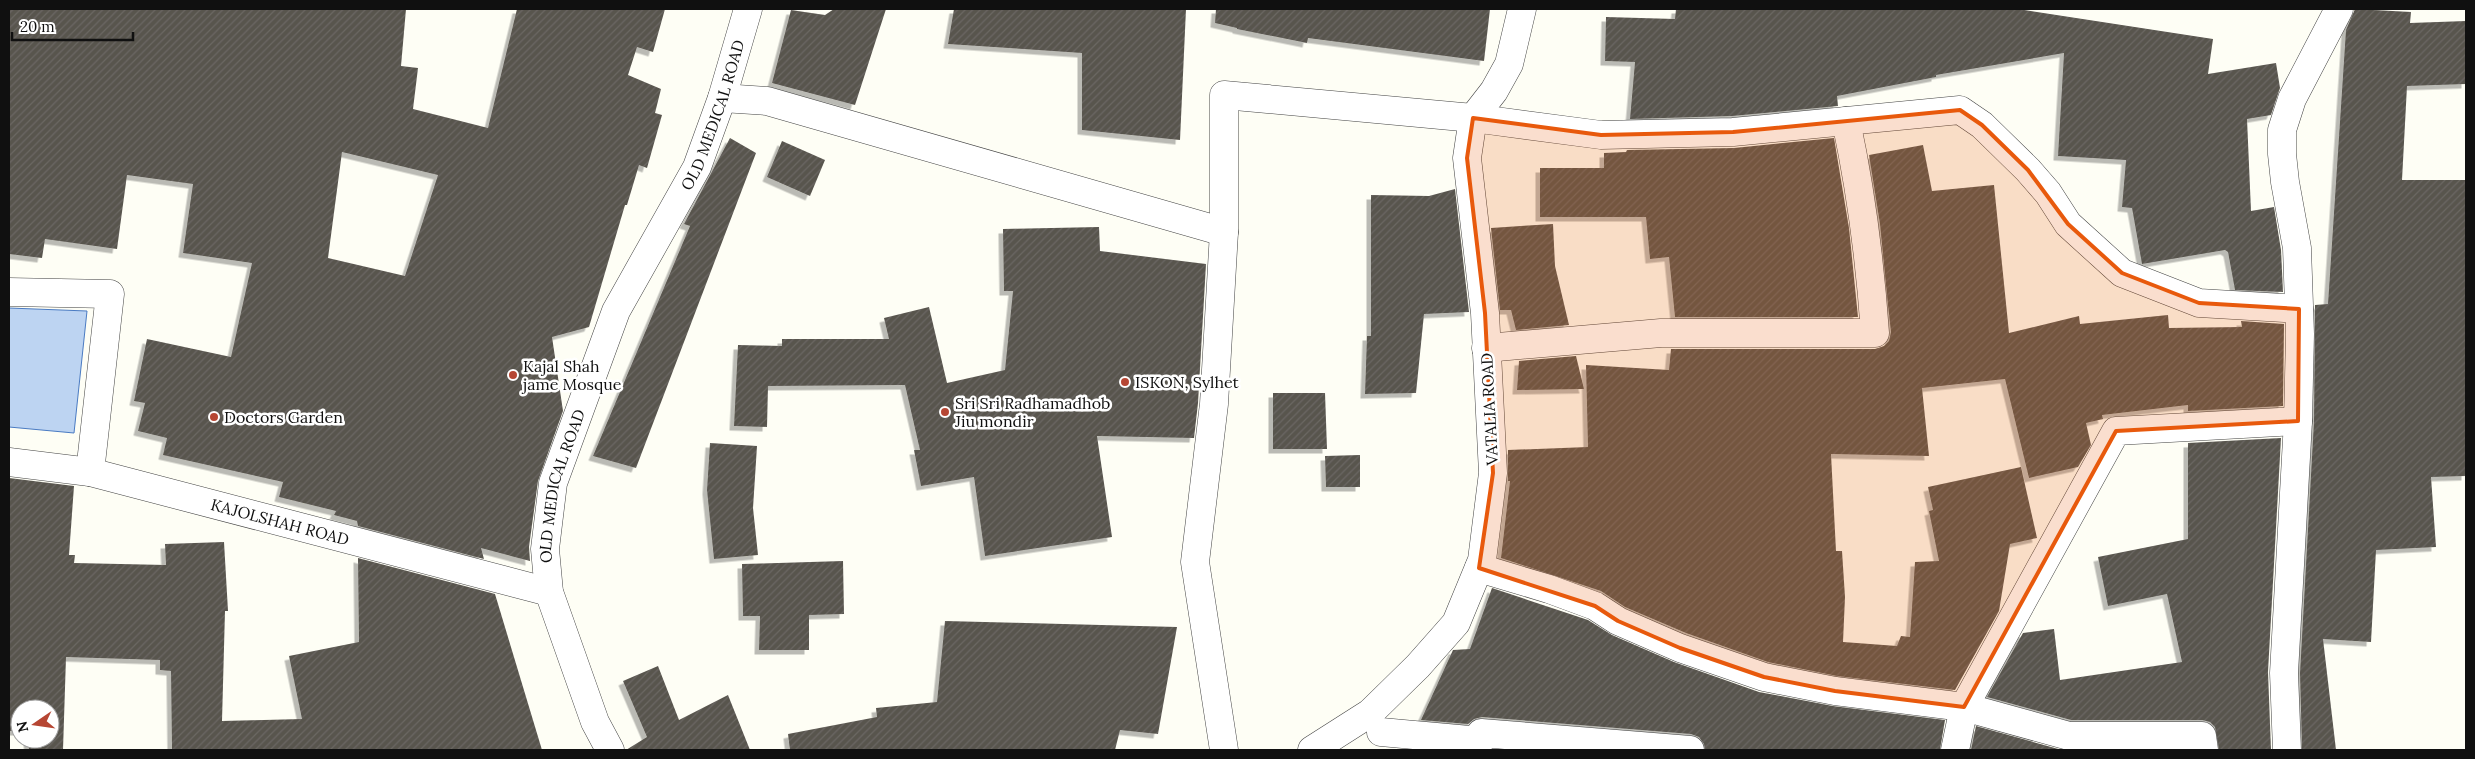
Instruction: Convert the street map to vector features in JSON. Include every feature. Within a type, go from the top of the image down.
[{"type":"street","name":"OLD MEDICAL ROAD","points":[[610,750],[595,722],[549,592],[545,550],[553,483],[616,311],[697,167],[722,98],[748,9]]},
{"type":"street","name":"VATALIA ROAD","points":[[1312,750],[1380,732],[1418,666],[1456,623],[1482,560],[1492,473],[1486,348],[1467,158],[1473,118],[1494,91],[1509,64],[1522,9]]},
{"type":"street","points":[[2287,750],[2284,673],[2298,421],[2299,309],[2297,248],[2285,182],[2282,130],[2292,99],[2333,24],[2339,9]]},
{"type":"street","points":[[1224,750],[1195,562],[1214,404],[1224,232],[1224,94],[1473,118],[1601,135],[1732,132],[1960,110],[1982,125],[2028,170],[2048,193],[2068,224],[2122,273],[2199,303],[2299,309]]},
{"type":"street","points":[[722,98],[766,101],[1224,232]]},
{"type":"street","points":[[1486,348],[1661,333],[1875,333],[1870,262],[1858,177],[1846,121]]},
{"type":"street","points":[[9,292],[110,294],[90,472]]},
{"type":"street","points":[[1955,750],[1964,707],[2116,431],[2298,421]]},
{"type":"street","name":"KAJOLSHAH ROAD","points":[[9,462],[90,472],[549,592]]},
{"type":"street","points":[[1479,568],[1549,589],[1596,606],[1618,621],[1680,648],[1764,677],[1836,691],[1964,707],[2069,736],[2202,736],[2204,750]]},
{"type":"street","points":[[1380,732],[1480,741],[1481,733],[1690,750]]},
{"type":"highlighted area","points":[[1960,110],[1982,125],[2028,170],[2068,224],[2122,273],[2199,303],[2299,309],[2298,421],[2116,431],[1964,707],[1835,691],[1764,677],[1680,648],[1618,621],[1595,606],[1479,568],[1493,473],[1485,313],[1467,158],[1473,118],[1601,135],[1733,132]]},
{"type":"water","points":[[9,308],[87,311],[74,433],[9,427]]},
{"type":"building","points":[[9,9],[406,9],[401,66],[418,68],[413,109],[488,128],[517,9],[665,9],[653,52],[637,47],[628,75],[661,89],[655,113],[662,115],[647,168],[639,165],[627,205],[625,205],[589,327],[552,337],[563,411],[538,481],[529,547],[530,561],[481,548],[484,559],[358,526],[357,521],[334,515],[336,511],[279,497],[283,482],[163,455],[167,438],[138,431],[145,403],[134,401],[147,339],[231,357],[252,263],[183,253],[193,184],[127,175],[117,249],[45,239],[42,258],[9,254]],"holes":[[[342,152],[438,175],[405,276],[328,258]]]},
{"type":"building","points":[[834,9],[886,9],[855,105],[772,83],[791,10],[825,15]]},
{"type":"building","points":[[954,9],[1186,9],[1180,140],[1082,130],[1082,53],[948,44]]},
{"type":"building","points":[[1216,9],[1490,9],[1484,61],[1308,38],[1307,43],[1215,23]]},
{"type":"building","points":[[1676,9],[2018,9],[2213,39],[2208,74],[2276,63],[2280,88],[2271,115],[2247,119],[2251,211],[2274,207],[2281,250],[2283,292],[2235,290],[2228,252],[2225,250],[2142,264],[2132,208],[2122,207],[2126,160],[2058,156],[2064,53],[1936,75],[1936,77],[1837,96],[1838,106],[1732,116],[1630,119],[1635,62],[1605,61],[1606,17],[1675,19]]},
{"type":"building","points":[[2355,9],[2411,12],[2410,23],[2466,21],[2466,84],[2407,86],[2402,180],[2466,180],[2466,476],[2431,477],[2436,547],[2376,550],[2371,642],[2323,639],[2336,750],[2302,750],[2300,673],[2314,421],[2315,305],[2328,304],[2346,30]]},
{"type":"building","points":[[730,138],[756,153],[636,468],[593,456],[690,226],[684,224]]},
{"type":"building","points":[[1834,138],[1849,228],[1858,317],[1675,317],[1669,257],[1650,259],[1646,217],[1540,217],[1540,168],[1604,168],[1604,153],[1626,152],[1627,150],[1734,148]]},
{"type":"building","points":[[782,141],[825,160],[810,196],[767,177]]},
{"type":"building","points":[[1923,145],[1932,191],[1994,185],[2009,333],[2079,316],[2080,324],[2168,315],[2169,328],[2242,327],[2241,321],[2284,324],[2283,406],[2188,411],[2188,405],[2102,415],[2103,419],[2086,423],[2091,445],[2078,467],[2029,478],[2005,379],[1922,388],[1929,456],[1831,454],[1836,551],[1842,551],[1845,597],[1843,642],[1897,646],[1901,636],[1910,637],[1915,562],[1939,561],[1929,511],[1933,510],[1928,487],[2021,467],[2037,538],[2010,544],[1999,611],[1955,690],[1837,676],[1768,662],[1686,633],[1625,607],[1601,591],[1501,558],[1510,481],[1508,481],[1508,450],[1588,447],[1586,365],[1669,370],[1671,349],[1875,349],[1884,346],[1889,341],[1891,332],[1880,224],[1869,155]]},
{"type":"building","points":[[1455,189],[1469,312],[1424,314],[1416,393],[1365,394],[1367,336],[1371,336],[1371,195],[1429,196]]},
{"type":"building","points":[[1553,224],[1555,266],[1569,325],[1516,330],[1511,310],[1500,310],[1491,228]]},
{"type":"building","points":[[1099,227],[1100,251],[1206,264],[1198,403],[1194,438],[1097,436],[1112,537],[985,556],[974,477],[921,486],[914,450],[920,450],[905,385],[768,386],[767,427],[734,426],[738,345],[782,346],[782,339],[889,339],[884,318],[929,307],[947,383],[1005,370],[1013,291],[1004,291],[1003,229]]},
{"type":"building","points":[[1576,356],[1584,389],[1517,390],[1519,361]]},
{"type":"building","points":[[1273,393],[1325,393],[1327,449],[1273,449]]},
{"type":"building","points":[[2281,438],[2268,672],[2271,750],[2219,750],[2215,727],[2210,722],[2202,720],[2071,720],[1987,697],[2023,633],[2054,629],[2060,680],[2182,662],[2167,594],[2108,606],[2098,557],[2188,539],[2188,443]]},
{"type":"building","points":[[710,443],[757,446],[753,508],[758,555],[714,559],[707,490]]},
{"type":"building","points":[[1360,455],[1360,487],[1326,487],[1325,456]]},
{"type":"building","points":[[9,478],[74,486],[69,555],[75,555],[74,563],[166,565],[165,544],[224,542],[228,611],[225,611],[222,721],[302,719],[289,656],[359,642],[358,558],[495,594],[542,750],[172,750],[171,671],[160,670],[160,660],[66,657],[63,750],[29,749],[60,749],[60,699],[10,699],[9,731]]},
{"type":"building","points":[[843,561],[844,614],[809,615],[809,650],[759,650],[760,616],[743,616],[742,564]]},
{"type":"building","points":[[1492,588],[1588,620],[1612,635],[1674,662],[1759,692],[1833,706],[1945,720],[1940,750],[1705,750],[1704,744],[1699,737],[1691,734],[1482,717],[1474,719],[1468,724],[1421,720],[1453,650],[1470,649]]},
{"type":"building","points":[[945,621],[1177,627],[1158,734],[1120,730],[1115,750],[790,750],[788,734],[877,717],[876,708],[937,702]]},
{"type":"building","points":[[658,666],[679,720],[728,695],[750,750],[626,750],[647,737],[623,681]]},
{"type":"building","points":[[1976,726],[2062,750],[1971,750]]},
{"type":"place","name":"Kajal Shah jame Mosque","points":[[513,375]]},
{"type":"place","name":"ISKON, Sylhet","points":[[1125,382]]},
{"type":"place","name":"Sri Sri Radhamadhob Jiu mondir","points":[[945,412]]},
{"type":"place","name":"Doctors Garden","points":[[214,417]]}]
